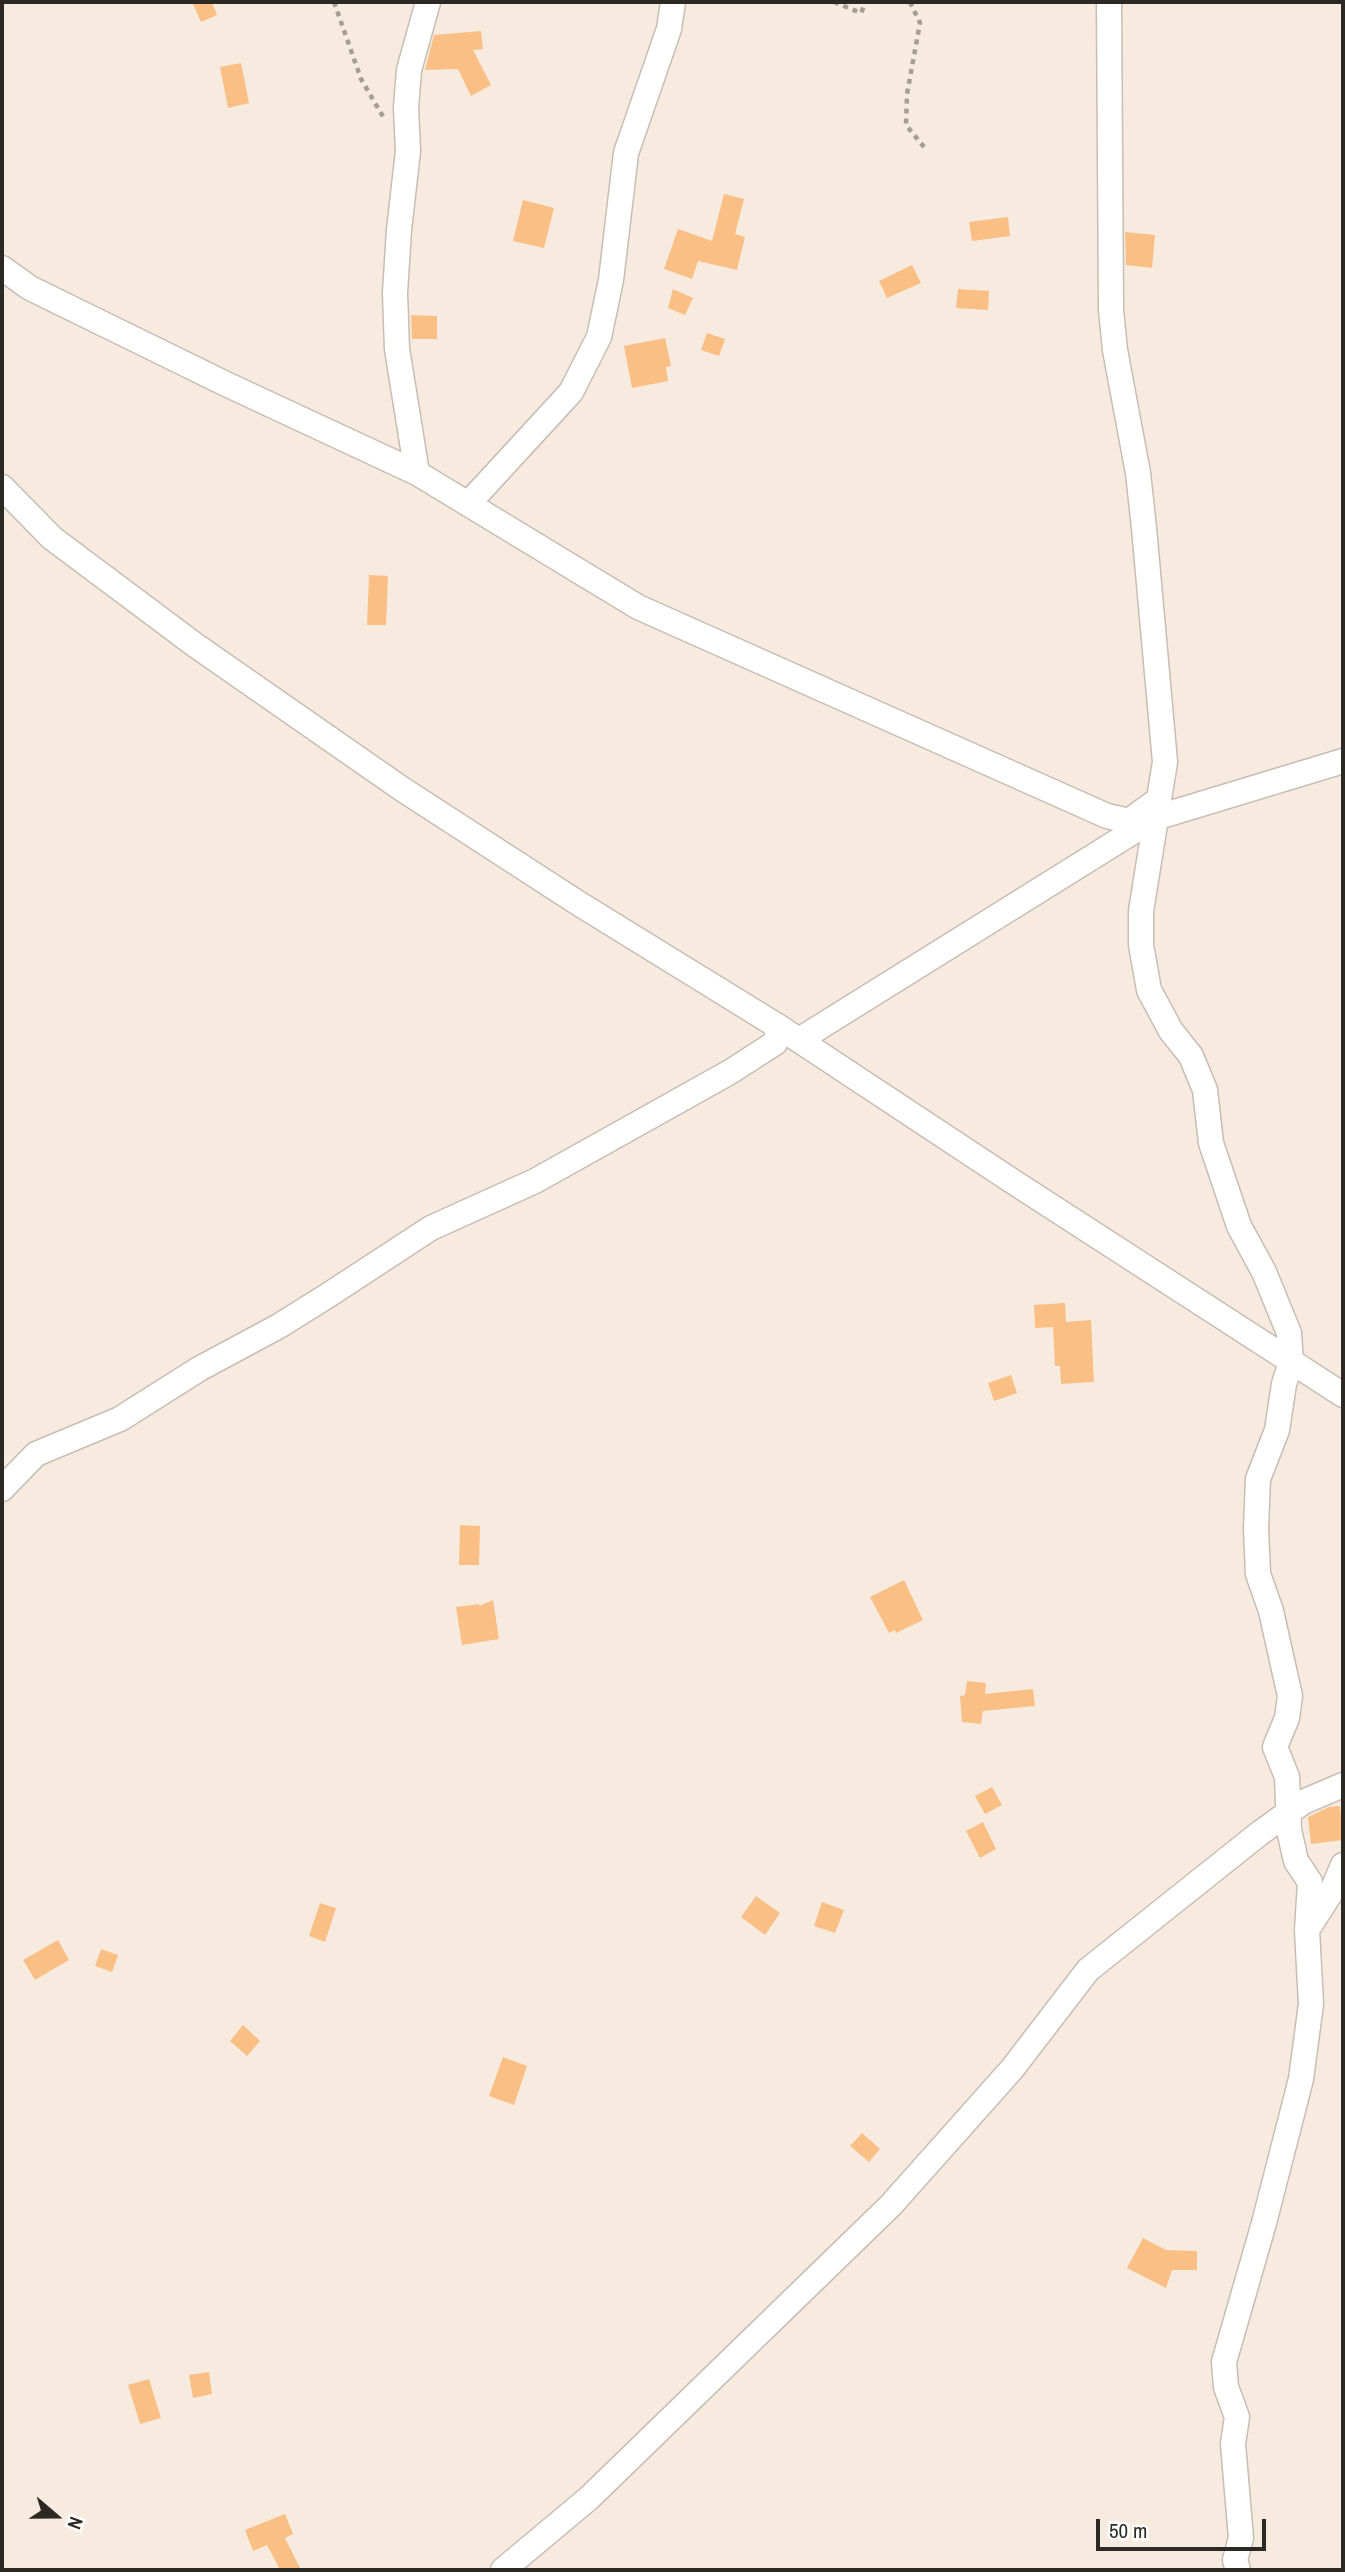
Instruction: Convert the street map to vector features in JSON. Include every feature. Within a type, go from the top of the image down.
[{"type":"street","points":[[417,473],[397,349],[395,293],[408,142],[406,107],[409,70],[428,2]]},
{"type":"street","points":[[468,504],[571,391],[599,337],[611,280],[626,153],[669,29],[673,2]]},
{"type":"street","points":[[1109,2],[1111,310],[1115,350],[1138,473],[1151,583],[1165,762],[1141,911],[1141,945],[1149,990],[1171,1031],[1191,1056],[1205,1090],[1211,1143],[1239,1226],[1264,1272],[1289,1333],[1291,1362],[1284,1384],[1277,1430],[1258,1479],[1256,1528],[1258,1574],[1271,1611],[1290,1696],[1287,1718],[1275,1747],[1287,1777],[1289,1830],[1296,1861],[1310,1882],[1307,1930],[1311,2004],[1301,2080],[1224,2362],[1226,2387],[1237,2417],[1233,2444],[1241,2538],[1235,2560],[1238,2570]]},
{"type":"street","points":[[2,268],[30,288],[417,473],[638,607],[1107,816],[1129,821],[1157,809],[1343,761]]},
{"type":"street","points":[[2,487],[52,538],[195,645],[402,789],[578,903],[789,1033],[1343,1395]]},
{"type":"street","points":[[2,1489],[36,1454],[120,1419],[199,1368],[327,1297],[431,1227],[535,1181],[730,1072],[789,1033],[1157,809]]},
{"type":"street","points":[[503,2570],[589,2498],[891,2205],[1012,2069],[1088,1970],[1189,1887],[1289,1812],[1303,1802],[1343,1785]]},
{"type":"street","points":[[1307,1930],[1332,1891],[1343,1865]]},
{"type":"path","points":[[334,2],[360,79],[381,116],[408,142]]},
{"type":"path","points":[[834,2],[860,13],[866,2]]},
{"type":"path","points":[[910,2],[920,23],[907,94],[906,125],[924,147]]},
{"type":"building","points":[[192,2],[212,2],[217,15],[201,22]]},
{"type":"building","points":[[481,31],[483,49],[473,50],[491,85],[471,96],[458,69],[425,70],[434,35]]},
{"type":"building","points":[[241,63],[249,103],[228,108],[220,67]]},
{"type":"building","points":[[724,194],[744,199],[735,234],[745,237],[737,270],[698,261],[692,279],[664,269],[678,229],[712,241]]},
{"type":"building","points":[[523,200],[554,208],[544,248],[513,241]]},
{"type":"building","points":[[1008,217],[1010,236],[972,241],[969,222]]},
{"type":"building","points":[[1125,232],[1155,235],[1152,268],[1126,265]]},
{"type":"building","points":[[912,265],[921,283],[887,298],[879,281]]},
{"type":"building","points":[[673,289],[693,298],[685,315],[668,308]]},
{"type":"building","points":[[958,289],[989,291],[988,310],[956,308]]},
{"type":"building","points":[[411,315],[437,316],[437,339],[412,339]]},
{"type":"building","points":[[707,333],[725,339],[719,356],[701,350]]},
{"type":"building","points":[[665,338],[671,366],[666,367],[668,381],[632,388],[624,346]]},
{"type":"building","points":[[369,575],[388,576],[386,625],[367,625]]},
{"type":"building","points":[[1065,1303],[1066,1322],[1091,1320],[1094,1382],[1061,1384],[1060,1366],[1055,1366],[1053,1327],[1035,1328],[1034,1305]]},
{"type":"building","points":[[1011,1375],[1017,1393],[994,1401],[988,1383]]},
{"type":"building","points":[[460,1525],[480,1526],[479,1565],[459,1565]]},
{"type":"building","points":[[904,1580],[923,1620],[896,1633],[895,1630],[889,1633],[870,1597]]},
{"type":"building","points":[[493,1600],[499,1639],[462,1645],[456,1607],[479,1606]]},
{"type":"building","points":[[967,1681],[986,1683],[985,1694],[1033,1689],[1035,1706],[983,1711],[981,1724],[962,1722],[960,1696],[965,1695]]},
{"type":"building","points":[[992,1787],[1002,1805],[985,1814],[975,1796]]},
{"type":"building","points":[[1340,1806],[1343,1840],[1311,1844],[1308,1817],[1329,1807]]},
{"type":"building","points":[[983,1822],[996,1849],[980,1858],[966,1831]]},
{"type":"building","points":[[756,1896],[780,1913],[765,1935],[741,1917]]},
{"type":"building","points":[[822,1902],[844,1910],[835,1933],[814,1926]]},
{"type":"building","points":[[320,1903],[336,1908],[325,1942],[309,1936]]},
{"type":"building","points":[[58,1940],[69,1960],[35,1980],[23,1960]]},
{"type":"building","points":[[101,1949],[118,1955],[112,1972],[95,1966]]},
{"type":"building","points":[[243,2025],[260,2041],[247,2056],[230,2041]]},
{"type":"building","points":[[503,2057],[527,2066],[514,2105],[489,2096]]},
{"type":"building","points":[[862,2133],[880,2149],[869,2162],[850,2146]]},
{"type":"building","points":[[1143,2238],[1166,2250],[1197,2251],[1197,2270],[1172,2270],[1166,2288],[1127,2268]]},
{"type":"building","points":[[209,2372],[212,2394],[193,2398],[189,2375]]},
{"type":"building","points":[[149,2379],[161,2418],[140,2424],[128,2385]]},
{"type":"building","points":[[285,2514],[293,2534],[285,2538],[301,2570],[280,2570],[267,2545],[253,2551],[245,2530]]}]
